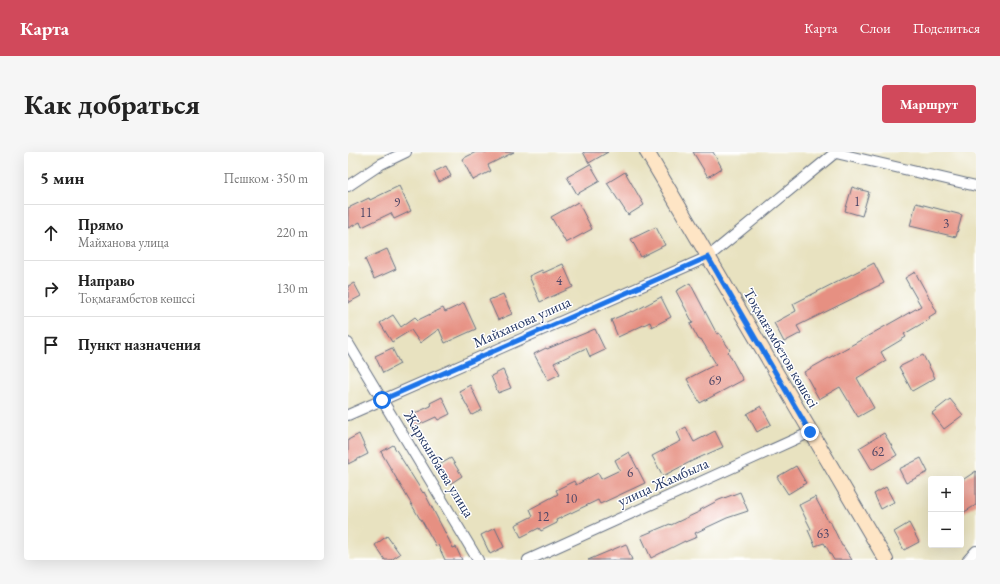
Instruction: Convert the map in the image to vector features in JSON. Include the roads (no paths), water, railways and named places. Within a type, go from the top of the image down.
[{"type":"street","points":[[348,186],[381,164],[406,152]]},
{"type":"street","name":"Тоқмағамбетов көшесі","points":[[647,152],[886,560]]},
{"type":"street","points":[[836,153],[976,186]]},
{"type":"street","name":"Майханова улица","points":[[348,415],[708,257],[836,153]]},
{"type":"street","name":"Жаркынбаева улица","points":[[348,343],[478,560]]},
{"type":"street","name":"улица Жамбыла","points":[[528,560],[810,432]]},
{"type":"street","points":[[968,560],[976,551]]}]
